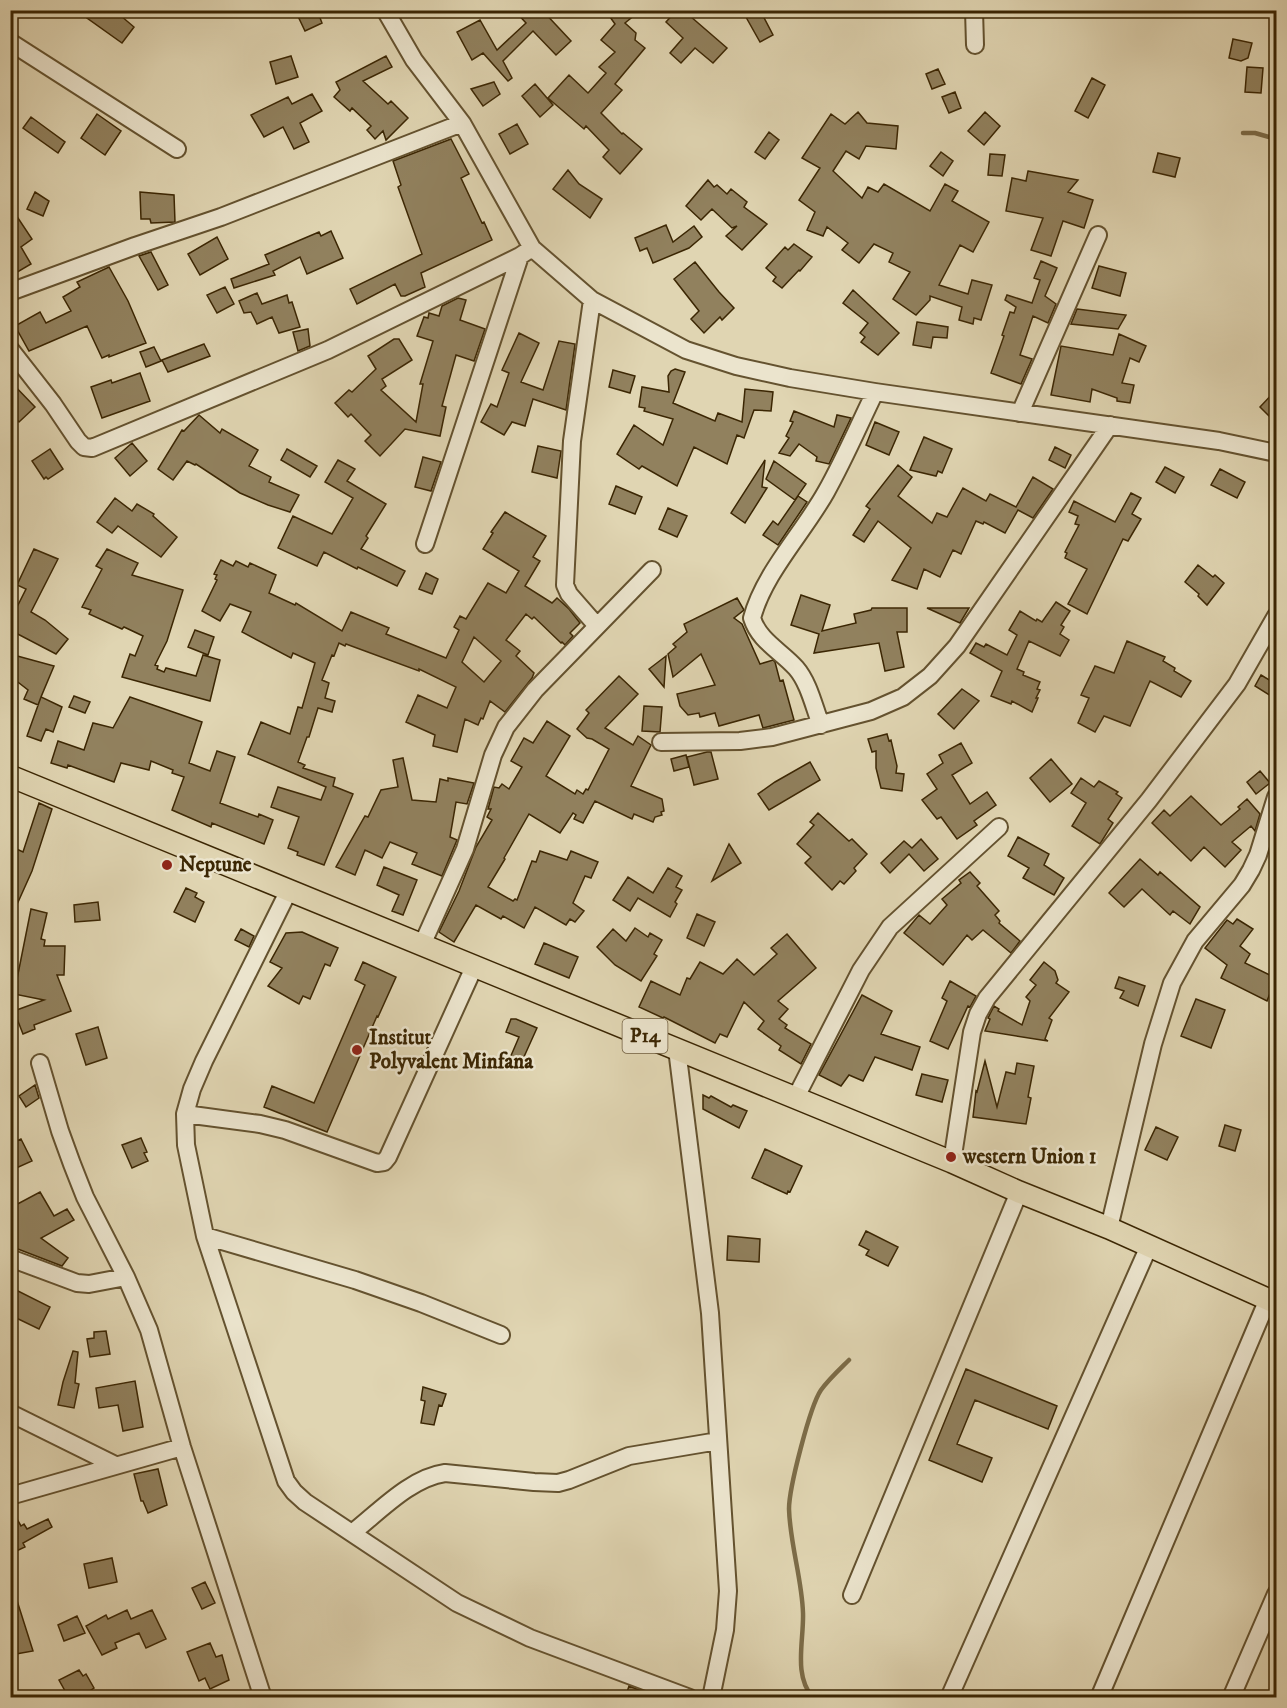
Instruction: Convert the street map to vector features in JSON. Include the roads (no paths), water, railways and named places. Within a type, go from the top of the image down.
[{"type":"main road","name":"P14","points":[[10,776],[952,1162],[1109,1228],[1273,1301]]},
{"type":"street","points":[[385,10],[414,60],[462,123],[526,252],[592,300],[686,350],[736,366],[875,392],[1219,441],[1276,453]]},
{"type":"street","points":[[974,10],[975,45]]},
{"type":"street","points":[[10,42],[177,148]]},
{"type":"street","points":[[10,292],[220,217],[462,123]]},
{"type":"street","points":[[1020,412],[1098,235]]},
{"type":"street","points":[[10,349],[47,396],[78,441],[84,447],[92,448],[328,350],[526,252]]},
{"type":"street","points":[[425,544],[526,252]]},
{"type":"street","points":[[592,300],[572,441],[565,585],[569,594],[597,626]]},
{"type":"street","points":[[821,725],[801,675],[760,635],[752,618],[755,606],[782,560],[826,492],[875,392]]},
{"type":"street","points":[[661,742],[740,741],[772,737],[871,711],[903,697],[930,676],[957,645],[1110,425]]},
{"type":"street","points":[[422,945],[465,849],[493,755],[503,734],[536,690],[652,570]]},
{"type":"street","points":[[952,1162],[972,1032],[978,1014],[1001,980],[1149,800],[1237,684],[1276,616]]},
{"type":"street","points":[[1109,1228],[1153,1044],[1172,983],[1195,941],[1242,885],[1251,870],[1258,855],[1276,796]]},
{"type":"street","points":[[796,1098],[861,970],[890,927],[999,827]]},
{"type":"street","points":[[289,890],[204,1061],[192,1089],[185,1114],[186,1145],[205,1236],[286,1480],[305,1502],[457,1603],[530,1638],[690,1698]]},
{"type":"street","points":[[185,1114],[277,1128],[377,1163],[384,1162],[475,965]]},
{"type":"street","points":[[677,1049],[710,1312],[728,1591],[725,1630],[711,1698]]},
{"type":"street","points":[[40,1063],[60,1131],[85,1197],[126,1277],[149,1330],[182,1447],[263,1698]]},
{"type":"street","points":[[852,1595],[1019,1192]]},
{"type":"street","points":[[205,1236],[355,1280],[501,1335]]},
{"type":"street","points":[[949,1698],[1149,1246]]},
{"type":"street","points":[[10,1258],[77,1283],[89,1284],[126,1277]]},
{"type":"street","points":[[1099,1698],[1273,1301]]},
{"type":"street","points":[[10,1413],[115,1465]]},
{"type":"street","points":[[352,1533],[402,1494],[435,1475],[445,1473],[534,1482],[558,1482],[569,1480],[629,1456],[718,1441]]},
{"type":"street","points":[[10,1496],[182,1447]]},
{"type":"street","points":[[1231,1698],[1276,1594]]},
{"type":"waterway","points":[[1243,133],[1255,133],[1276,139]]},
{"type":"waterway","points":[[813,1698],[807,1689],[801,1668],[802,1600],[790,1522],[790,1499],[801,1448],[816,1399],[824,1386],[849,1360]]},
{"type":"waterway","points":[[1166,1698],[1168,1694]]},
{"type":"place","name":"Neptune","points":[[167,865]]},
{"type":"place","name":"Institut Polyvalent Minfana","points":[[357,1050]]},
{"type":"place","name":"western Union 1","points":[[951,1157]]}]
